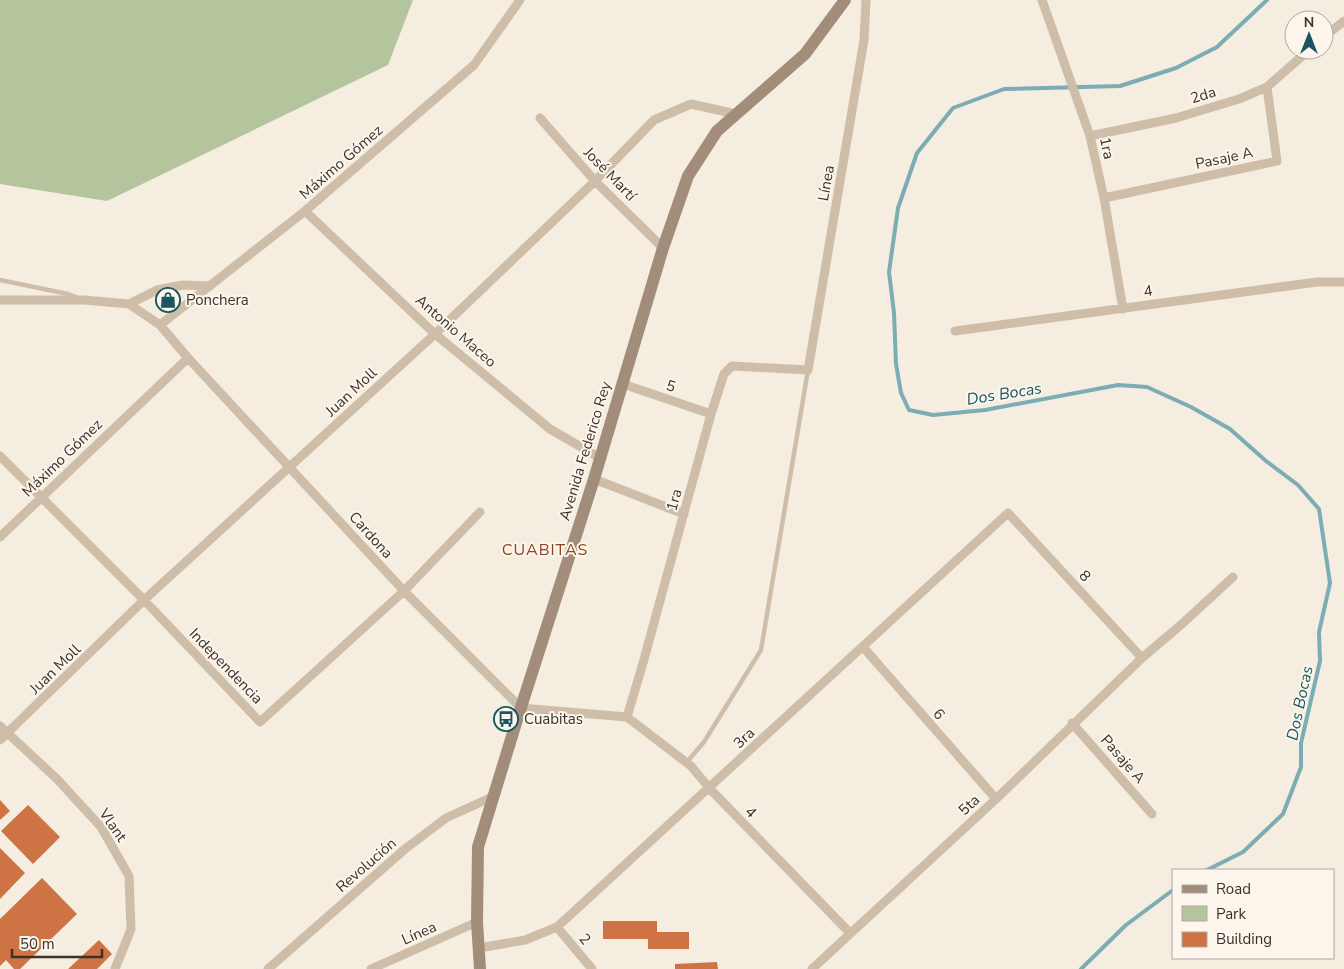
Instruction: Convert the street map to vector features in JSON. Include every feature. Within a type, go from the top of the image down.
[{"type":"main road","name":"Avenida Federico Rey","points":[[480,969],[478,847],[492,797],[594,479],[663,248],[688,176],[717,131],[805,54],[845,0]]},
{"type":"street","name":"Máximo Gómez","points":[[160,325],[305,211],[474,65],[520,0]]},
{"type":"street","name":"Línea","points":[[808,370],[864,40],[866,0]]},
{"type":"street","name":"1ra","points":[[1042,0],[1090,136],[1104,198],[1123,309]]},
{"type":"street","points":[[1334,29],[1344,21]]},
{"type":"street","name":"2da","points":[[1090,136],[1176,118],[1240,98],[1267,87],[1298,60]]},
{"type":"street","name":"Pasaje A","points":[[1104,198],[1277,161],[1267,87]]},
{"type":"street","name":"Juan Moll","points":[[0,740],[144,600],[435,334],[595,180],[654,120],[691,104],[736,114]]},
{"type":"street","name":"José Martí","points":[[540,118],[595,180],[663,248]]},
{"type":"street","name":"Antonio Maceo","points":[[305,211],[435,334],[550,429],[600,458]]},
{"type":"street","name":"4","points":[[955,330],[1317,282],[1344,282]]},
{"type":"street","points":[[0,300],[84,300],[129,304],[157,290],[183,285],[210,286]]},
{"type":"street","name":"Cardona","points":[[129,304],[160,325],[188,358],[404,591],[521,708]]},
{"type":"street","name":"Máximo Gómez","points":[[0,537],[188,358]]},
{"type":"street","name":"1ra","points":[[626,717],[643,663],[710,414],[724,374],[732,366],[808,370]]},
{"type":"street","name":"5","points":[[623,384],[710,414]]},
{"type":"street","name":"Independencia","points":[[0,456],[144,600],[260,722],[404,591],[480,512]]},
{"type":"street","points":[[594,479],[684,514]]},
{"type":"street","name":"3ra","points":[[479,948],[526,940],[557,927],[1008,513]]},
{"type":"street","name":"8","points":[[1008,513],[1142,658]]},
{"type":"street","name":"5ta","points":[[812,969],[996,799],[1072,723],[1234,577]]},
{"type":"street","name":"6","points":[[863,647],[996,799]]},
{"type":"street","points":[[521,708],[626,717]]},
{"type":"street","name":"4","points":[[626,717],[691,766],[850,933]]},
{"type":"street","name":"Pasaje A","points":[[1072,723],[1152,814]]},
{"type":"street","name":"Vlant","points":[[0,726],[57,779],[101,827],[129,876],[131,929],[115,969]]},
{"type":"street","name":"Revolución","points":[[268,969],[405,849],[446,818],[492,797]]},
{"type":"street","name":"Línea","points":[[371,969],[478,922]]},
{"type":"street","name":"2","points":[[557,927],[592,969]]},
{"type":"lane","points":[[0,280],[68,294],[84,300]]},
{"type":"lane","points":[[686,763],[704,742],[761,650],[808,370]]},
{"type":"green space","points":[[0,0],[413,0],[388,65],[107,201],[0,184]]},
{"type":"building","points":[[0,800],[10,811],[0,820]]},
{"type":"building","points":[[28,805],[60,837],[33,864],[1,831]]},
{"type":"building","points":[[0,848],[25,873],[0,899]]},
{"type":"building","points":[[42,878],[77,914],[20,969],[14,969],[6,960],[0,966],[0,919]]},
{"type":"building","points":[[603,921],[657,921],[657,932],[689,932],[689,949],[648,949],[648,939],[603,939]]},
{"type":"building","points":[[99,940],[112,954],[97,969],[68,969]]},
{"type":"building","points":[[717,962],[718,969],[675,969],[675,964]]},
{"type":"waterway","name":"Dos Bocas","points":[[1209,869],[1243,852],[1283,814],[1301,767],[1301,743],[1320,661],[1319,632],[1330,583],[1319,509],[1298,485],[1266,461],[1230,429],[1191,407],[1147,387],[1118,385],[985,410],[933,415],[909,410],[901,393],[896,364],[894,313],[889,272],[898,208],[917,153],[953,108],[1004,89],[1120,86],[1176,68],[1217,47],[1267,0]]},
{"type":"waterway","name":"Dos Bocas","points":[[1081,969],[1126,925],[1172,891]]},
{"type":"place","name":"Ponchera","points":[[168,300]]},
{"type":"place","name":"Cuabitas","points":[[506,719]]},
{"type":"district","name":"CUABITAS","points":[[545,549]]}]
